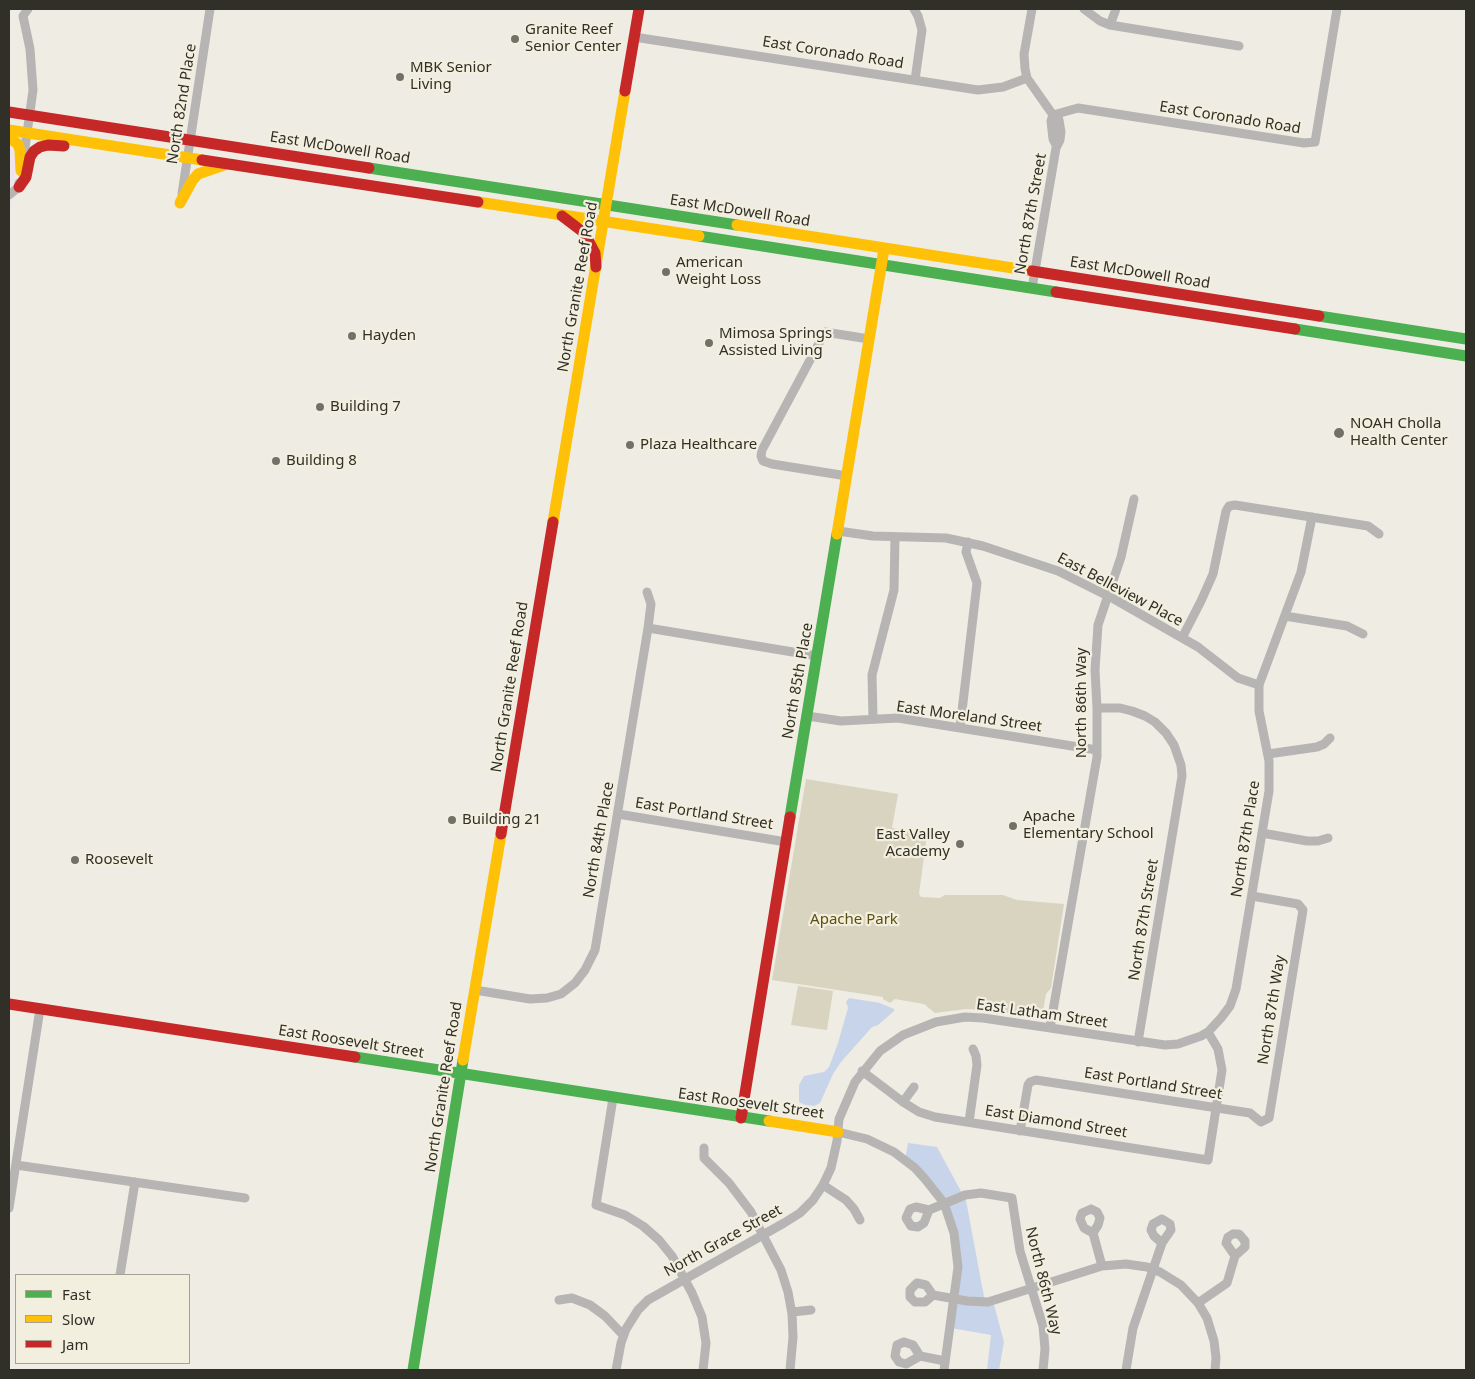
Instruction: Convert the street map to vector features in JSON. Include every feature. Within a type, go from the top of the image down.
[{"type":"main road","name":"North Granite Reef Road","points":[[413,1370],[639,9]]},
{"type":"main road","name":"East McDowell Road","points":[[9,112],[1466,339]]},
{"type":"main road","name":"East McDowell Road","points":[[9,130],[1466,356]]},
{"type":"main road","points":[[9,138],[18,144],[21,171]]},
{"type":"main road","points":[[19,187],[26,177],[30,157],[40,147],[48,145],[125,148]]},
{"type":"main road","points":[[180,203],[198,174],[228,163]]},
{"type":"main road","points":[[404,190],[407,174]]},
{"type":"main road","points":[[560,214],[583,232],[595,253],[596,267]]},
{"type":"main road","points":[[784,249],[787,234]]},
{"type":"main road","name":"North 85th Place","points":[[741,1118],[884,249]]},
{"type":"main road","points":[[1126,303],[1128,287]]},
{"type":"main road","points":[[1277,326],[1280,310]]},
{"type":"main road","name":"East Roosevelt Street","points":[[9,1004],[838,1132]]},
{"type":"street","name":"North 82nd Place","points":[[180,203],[210,9]]},
{"type":"street","points":[[914,9],[922,30],[915,80]]},
{"type":"street","name":"North 87th Street","points":[[1032,9],[1024,54],[1027,78],[1059,120],[1061,132],[1060,140],[1056,145],[1032,288]]},
{"type":"street","points":[[1084,9],[1100,21],[1110,25],[1239,46]]},
{"type":"street","points":[[1110,25],[1116,9]]},
{"type":"street","name":"East Coronado Road","points":[[1054,115],[1078,108],[1304,143],[1314,142],[1337,9]]},
{"type":"street","points":[[9,195],[19,187],[33,90],[33,71],[24,11]]},
{"type":"street","name":"East Coronado Road","points":[[634,37],[978,90],[1003,87],[1027,78]]},
{"type":"street","points":[[848,476],[772,464],[764,461],[761,456],[762,450],[825,332],[869,339]]},
{"type":"street","name":"North 86th Way","points":[[1050,1028],[1097,750],[1096,634],[1100,614],[1121,557],[1134,499]]},
{"type":"street","points":[[1182,638],[1212,574],[1226,511],[1229,506],[1235,505],[1368,526],[1379,534]]},
{"type":"street","name":"North 87th Place","points":[[1208,1032],[1221,1018],[1233,998],[1270,784],[1268,754],[1258,711],[1259,685],[1304,562],[1312,517]]},
{"type":"street","name":"East Belleview Place","points":[[838,531],[873,536],[946,538],[968,542],[1058,571],[1108,596],[1182,638],[1208,654],[1238,678],[1259,685]]},
{"type":"street","points":[[873,718],[872,675],[894,590],[895,536]]},
{"type":"street","points":[[960,728],[976,583],[966,552],[968,542]]},
{"type":"street","name":"North 84th Place","points":[[475,990],[530,999],[547,998],[561,994],[575,983],[585,970],[595,950],[648,628],[651,604],[647,592]]},
{"type":"street","points":[[1285,616],[1347,626],[1362,634]]},
{"type":"street","points":[[648,628],[817,656]]},
{"type":"street","name":"North 87th Street","points":[[1097,708],[1120,708],[1145,716],[1155,722],[1174,745],[1182,776],[1138,1042]]},
{"type":"street","name":"East Moreland Street","points":[[807,716],[841,721],[898,718],[1097,750]]},
{"type":"street","points":[[1268,754],[1317,747],[1324,744],[1330,738]]},
{"type":"street","name":"East Portland Street","points":[[618,814],[786,842]]},
{"type":"street","points":[[1262,834],[1307,841],[1318,841],[1328,838]]},
{"type":"street","name":"North 87th Way","points":[[1252,896],[1293,902],[1302,906],[1269,1118]]},
{"type":"street","points":[[9,1208],[40,1008]]},
{"type":"street","name":"East Latham Street","points":[[838,1132],[839,1119],[845,1101],[862,1071],[880,1051],[892,1042],[903,1035],[936,1022],[964,1017],[983,1018],[1165,1045],[1190,1041],[1208,1032]]},
{"type":"street","points":[[1208,1032],[1218,1049],[1222,1064],[1217,1108]]},
{"type":"street","points":[[968,1122],[977,1065],[973,1048]]},
{"type":"street","name":"East Diamond Street","points":[[862,1071],[918,1112],[935,1117],[1208,1160],[1217,1108]]},
{"type":"street","name":"East Portland Street","points":[[1020,1131],[1028,1085],[1036,1080],[1250,1113],[1261,1122],[1269,1118]]},
{"type":"street","points":[[903,1102],[914,1087]]},
{"type":"street","points":[[613,1098],[596,1205],[625,1215],[651,1233],[672,1256],[696,1300],[704,1326],[706,1352],[703,1370]]},
{"type":"street","points":[[838,1132],[867,1140],[894,1152],[915,1168],[944,1203],[957,1244],[958,1267],[945,1365],[920,1356]]},
{"type":"street","name":"North Grace Street","points":[[616,1370],[623,1335],[633,1316],[643,1304],[654,1295],[764,1235],[800,1213],[813,1200],[823,1185],[834,1159],[838,1132]]},
{"type":"street","points":[[704,1148],[704,1158],[741,1197],[764,1235],[781,1270],[792,1312],[794,1337],[790,1370]]},
{"type":"street","points":[[16,1165],[245,1198]]},
{"type":"street","points":[[120,1274],[135,1182]]},
{"type":"street","points":[[823,1185],[846,1200],[860,1220]]},
{"type":"street","name":"North 86th Way","points":[[944,1203],[963,1195],[981,1193],[1012,1198],[1020,1252],[1043,1326],[1045,1349],[1043,1370]]},
{"type":"street","points":[[929,1210],[944,1203]]},
{"type":"street","points":[[1093,1232],[1102,1266]]},
{"type":"street","points":[[1126,1370],[1133,1328],[1162,1243]]},
{"type":"street","points":[[1198,1304],[1226,1283],[1235,1256]]},
{"type":"street","points":[[933,1295],[988,1302],[1102,1266],[1126,1264],[1154,1270],[1181,1285],[1198,1304],[1207,1318],[1214,1341],[1215,1370]]},
{"type":"street","points":[[559,1300],[572,1298],[590,1305],[605,1316],[623,1335]]},
{"type":"street","points":[[792,1312],[811,1310]]},
{"type":"shaded area","points":[[21,138],[9,217],[9,139]]},
{"type":"green space","name":"Apache Park","points":[[806,779],[898,794],[892,828],[927,834],[919,894],[921,897],[1003,895],[1017,900],[1064,904],[1051,988],[1046,994],[1040,1018],[989,1010],[966,1009],[935,1013],[924,1004],[895,999],[890,1003],[883,999],[883,997],[772,980]]},
{"type":"green space","points":[[798,986],[833,991],[827,1030],[791,1025]]},
{"type":"water","points":[[849,998],[880,1003],[894,1009],[894,1011],[878,1025],[872,1027],[841,1062],[833,1074],[820,1103],[814,1106],[805,1105],[799,1102],[799,1085],[804,1076],[824,1072],[829,1067],[838,1043],[848,1008],[846,1002]]},
{"type":"water","points":[[908,1143],[937,1147],[963,1195],[965,1195],[985,1302],[993,1301],[1004,1342],[999,1370],[987,1370],[991,1335],[951,1328],[958,1267],[944,1203],[905,1161]]},
{"type":"traffic: fast","points":[[369,168],[737,225]]},
{"type":"traffic: fast","points":[[699,236],[1056,292]]},
{"type":"traffic: fast","points":[[1319,316],[1466,339]]},
{"type":"traffic: fast","points":[[1295,329],[1466,356]]},
{"type":"traffic: fast","points":[[790,817],[837,534]]},
{"type":"traffic: fast","points":[[355,1057],[769,1121]]},
{"type":"traffic: fast","points":[[413,1370],[463,1060]]},
{"type":"traffic: slow","points":[[553,522],[625,91]]},
{"type":"traffic: slow","points":[[9,130],[202,160]]},
{"type":"traffic: slow","points":[[9,138],[18,144],[21,171]]},
{"type":"traffic: slow","points":[[180,203],[198,174],[224,165]]},
{"type":"traffic: slow","points":[[478,202],[699,236]]},
{"type":"traffic: slow","points":[[737,225],[1032,271]]},
{"type":"traffic: slow","points":[[837,534],[884,249]]},
{"type":"traffic: slow","points":[[463,1060],[501,834]]},
{"type":"traffic: slow","points":[[769,1121],[838,1132]]},
{"type":"traffic: jam","points":[[625,91],[639,9]]},
{"type":"traffic: jam","points":[[9,112],[369,168]]},
{"type":"traffic: jam","points":[[19,187],[26,177],[30,157],[34,151],[48,145],[64,146]]},
{"type":"traffic: jam","points":[[202,160],[478,202]]},
{"type":"traffic: jam","points":[[562,216],[583,232],[595,253],[596,267]]},
{"type":"traffic: jam","points":[[1032,271],[1319,316]]},
{"type":"traffic: jam","points":[[1056,292],[1295,329]]},
{"type":"traffic: jam","points":[[501,834],[553,522]]},
{"type":"traffic: jam","points":[[741,1118],[790,817]]},
{"type":"traffic: jam","points":[[9,1004],[355,1057]]},
{"type":"place","name":"Granite Reef Senior Center","points":[[515,39]]},
{"type":"place","name":"MBK Senior Living","points":[[400,77]]},
{"type":"place","name":"American Weight Loss","points":[[666,272]]},
{"type":"place","name":"Hayden","points":[[352,336]]},
{"type":"place","name":"Mimosa Springs Assisted Living","points":[[709,343]]},
{"type":"place","name":"Building 7","points":[[320,407]]},
{"type":"place","name":"NOAH Cholla Health Center","points":[[1339,433]]},
{"type":"place","name":"Plaza Healthcare","points":[[630,445]]},
{"type":"place","name":"Building 8","points":[[276,461]]},
{"type":"place","name":"Building 21","points":[[452,820]]},
{"type":"place","name":"Apache Elementary School","points":[[1013,826]]},
{"type":"place","name":"East Valley Academy","points":[[960,844]]},
{"type":"place","name":"Roosevelt","points":[[75,860]]}]
